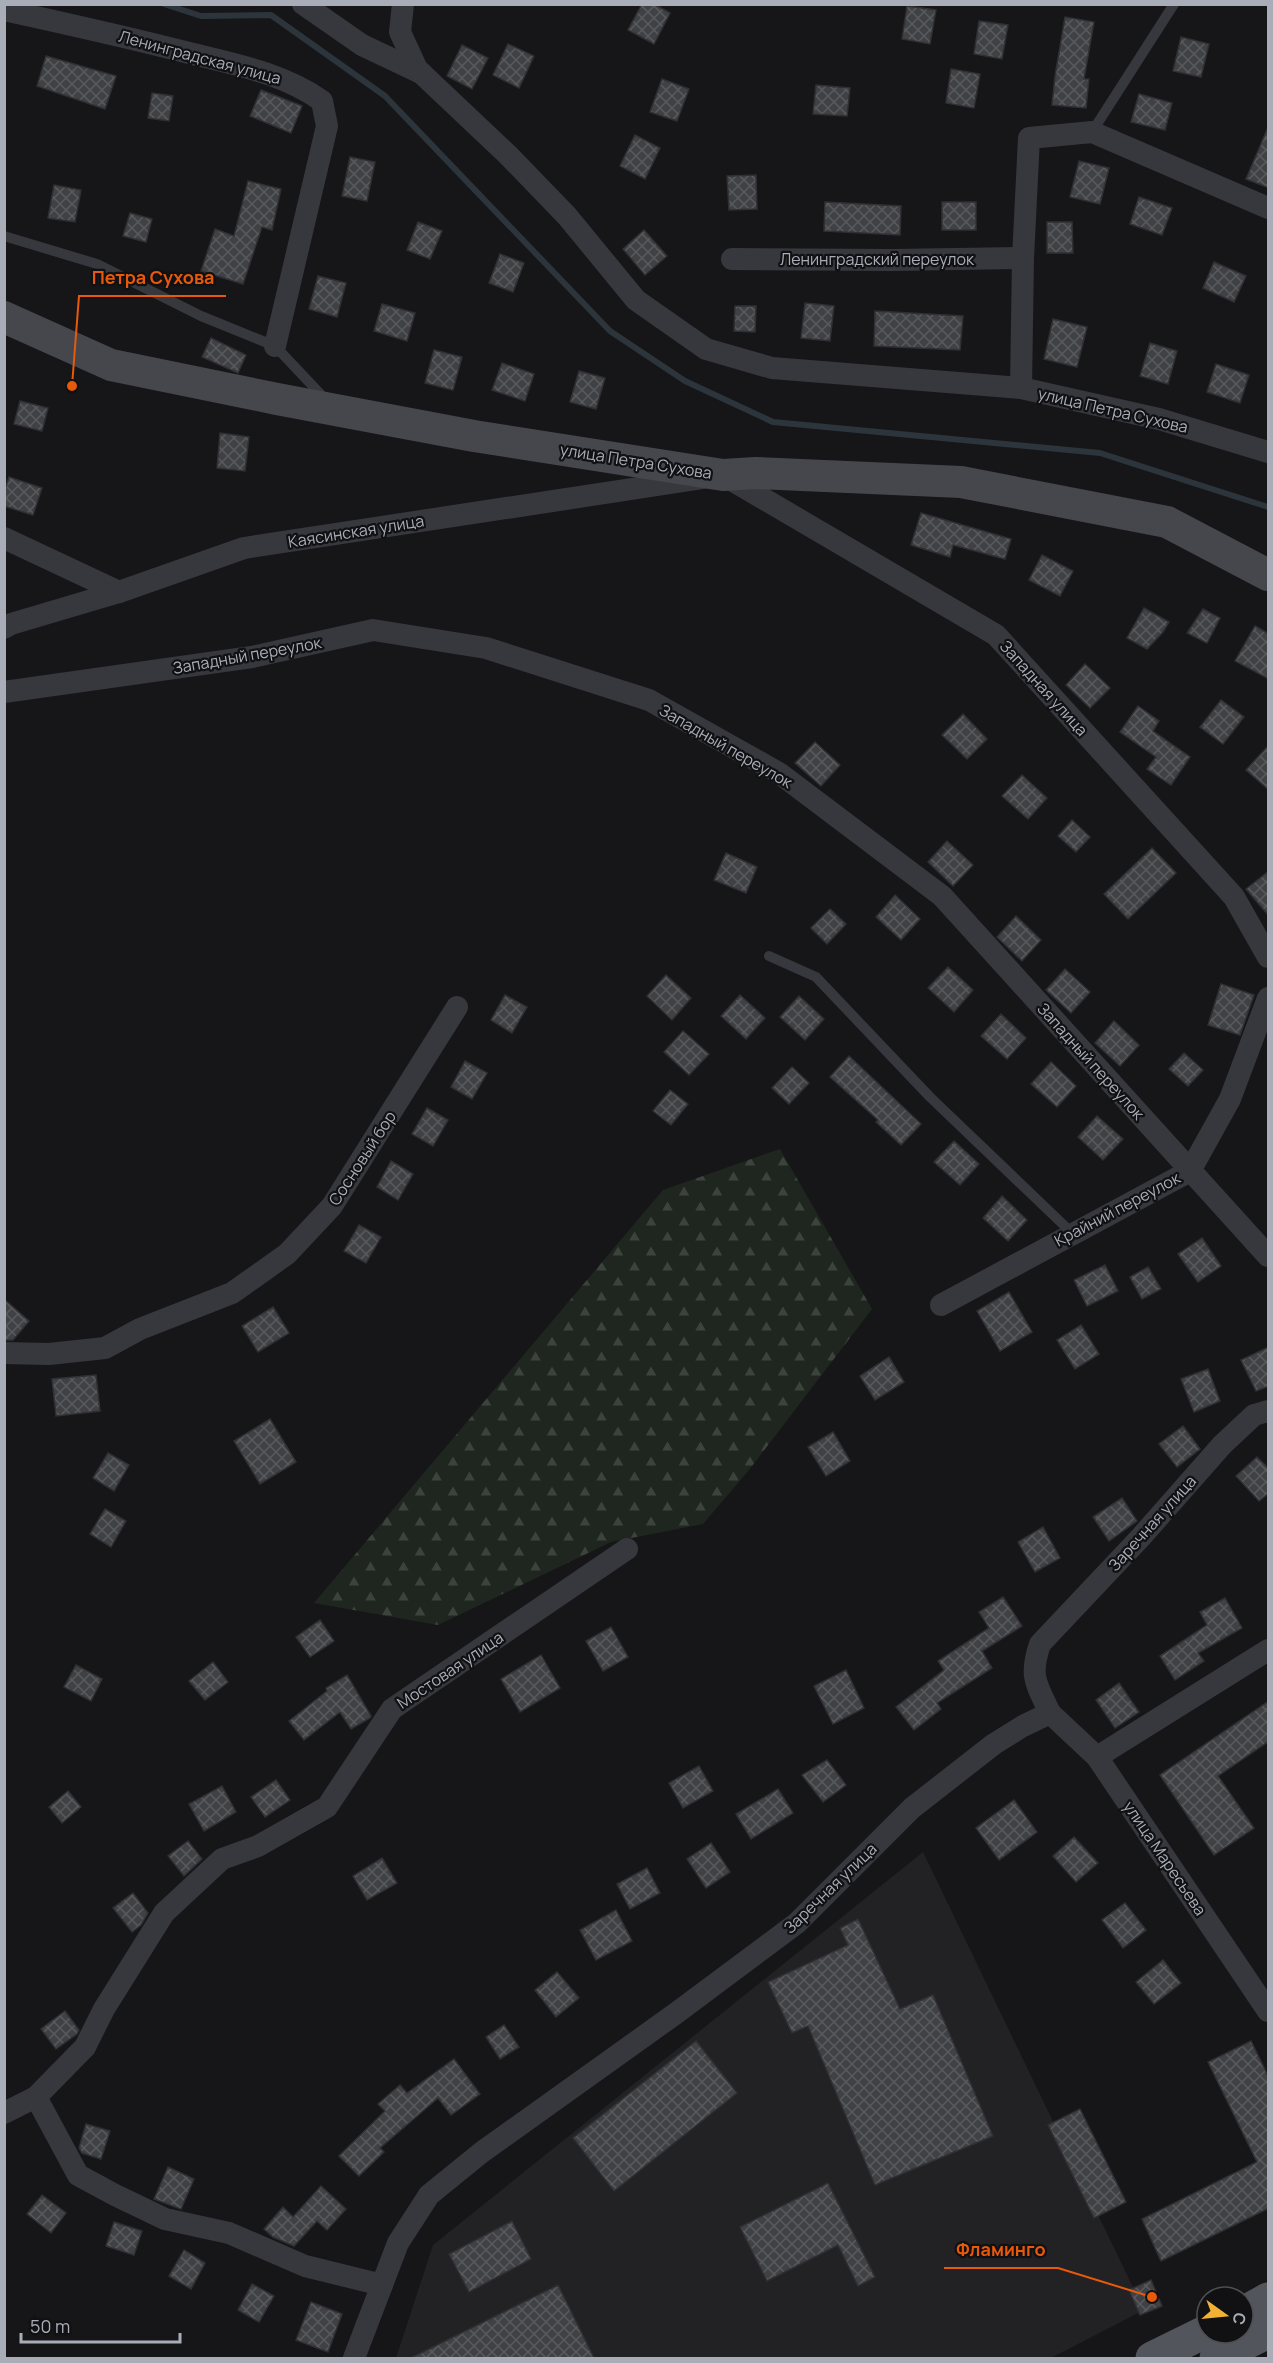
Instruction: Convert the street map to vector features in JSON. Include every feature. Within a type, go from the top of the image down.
[{"type":"main road","points":[[1255,2307],[1269,2299]]},
{"type":"main road","points":[[1216,2358],[1269,2332]]},
{"type":"main road","points":[[1152,2358],[1195,2337]]},
{"type":"street","points":[[303,4],[362,45],[421,73]]},
{"type":"street","points":[[404,4],[400,32],[421,73]]},
{"type":"street","name":"Ленинградская улица","points":[[4,10],[120,35],[260,71],[302,87],[322,101],[327,126],[275,345]]},
{"type":"street","name":"улица Петра Сухова","points":[[421,73],[508,155],[567,216],[636,300],[706,349],[772,368],[1021,388],[1159,418],[1269,452]]},
{"type":"street","points":[[1021,388],[1023,258],[1029,138],[1092,132],[1269,208]]},
{"type":"street","name":"Ленинградский переулок","points":[[732,259],[1023,258]]},
{"type":"street","name":"улица Петра Сухова","points":[[4,317],[111,365],[474,436],[723,475],[756,473],[961,482],[1167,522],[1269,575]]},
{"type":"street","name":"Каясинская улица","points":[[119,591],[244,548],[723,475]]},
{"type":"street","name":"Западная улица","points":[[723,475],[996,635],[1234,897],[1269,957]]},
{"type":"street","points":[[4,538],[119,591]]},
{"type":"street","points":[[4,628],[119,591]]},
{"type":"street","name":"Западный переулок","points":[[4,692],[252,657],[373,630],[486,648],[649,700],[779,773],[942,897],[1269,1256]]},
{"type":"street","name":"Крайний переулок","points":[[941,1305],[1071,1232],[1190,1171],[1230,1099],[1269,998]]},
{"type":"street","name":"Сосновый бор","points":[[4,1353],[49,1354],[105,1348],[140,1329],[232,1293],[287,1254],[332,1206],[458,1007]]},
{"type":"street","name":"Заречная улица","points":[[354,2358],[398,2243],[429,2195],[482,2152],[649,2034],[796,1923],[912,1808],[994,1744],[1050,1713],[1034,1679],[1034,1662],[1040,1644],[1141,1537],[1222,1445],[1254,1415],[1269,1411]]},
{"type":"street","name":"Мостовая улица","points":[[4,2113],[36,2097],[85,2047],[104,2009],[164,1913],[222,1858],[258,1846],[327,1807],[392,1709],[627,1549]]},
{"type":"street","points":[[1097,1758],[1269,1650]]},
{"type":"street","name":"улица Маресьева","points":[[1050,1713],[1097,1758],[1269,2011]]},
{"type":"street","points":[[36,2097],[78,2175],[165,2219],[229,2233],[305,2266],[382,2285]]},
{"type":"lane","points":[[1092,132],[1174,4]]},
{"type":"lane","points":[[4,236],[96,264],[201,316],[275,345],[335,410]]},
{"type":"lane","points":[[769,956],[816,977],[930,1097],[1071,1232]]},
{"type":"shaded area","points":[[923,1852],[1144,2310],[1051,2358],[396,2358],[433,2245]]},
{"type":"green space","points":[[780,1149],[872,1309],[749,1470],[703,1524],[611,1542],[438,1625],[314,1603],[663,1190]]},
{"type":"building","points":[[642,4],[654,4],[670,13],[654,44],[628,30]]},
{"type":"building","points":[[907,6],[936,10],[930,44],[902,39]]},
{"type":"building","points":[[1065,17],[1094,22],[1084,79],[1089,79],[1086,108],[1052,105]]},
{"type":"building","points":[[979,21],[1008,25],[1002,59],[974,54]]},
{"type":"building","points":[[1181,37],[1209,44],[1201,77],[1173,71]]},
{"type":"building","points":[[508,44],[534,56],[519,88],[493,75]]},
{"type":"building","points":[[462,45],[488,58],[472,89],[447,76]]},
{"type":"building","points":[[46,56],[116,76],[105,109],[37,86]]},
{"type":"building","points":[[951,69],[980,74],[974,108],[946,103]]},
{"type":"building","points":[[662,79],[689,89],[677,121],[650,112]]},
{"type":"building","points":[[816,85],[850,88],[847,116],[813,114]]},
{"type":"building","points":[[261,90],[302,106],[291,133],[250,116]]},
{"type":"building","points":[[152,93],[173,96],[169,121],[148,118]]},
{"type":"building","points":[[1139,94],[1172,103],[1165,130],[1131,122]]},
{"type":"building","points":[[1269,125],[1269,188],[1246,179]]},
{"type":"building","points":[[635,135],[660,148],[645,179],[620,166]]},
{"type":"building","points":[[350,157],[375,162],[367,201],[342,196]]},
{"type":"building","points":[[1079,161],[1109,168],[1100,204],[1070,197]]},
{"type":"building","points":[[756,175],[757,209],[729,210],[727,176]]},
{"type":"building","points":[[248,181],[281,189],[272,230],[262,227],[243,284],[201,271],[215,229],[234,236]]},
{"type":"building","points":[[54,185],[81,190],[75,222],[48,218]]},
{"type":"building","points":[[1139,197],[1172,208],[1162,235],[1130,224]]},
{"type":"building","points":[[825,202],[901,206],[900,235],[824,231]]},
{"type":"building","points":[[942,202],[976,202],[976,230],[942,230]]},
{"type":"building","points":[[130,213],[152,219],[146,242],[123,236]]},
{"type":"building","points":[[418,222],[442,231],[430,259],[407,250]]},
{"type":"building","points":[[1047,222],[1072,222],[1073,253],[1047,253]]},
{"type":"building","points":[[644,230],[667,256],[645,275],[623,249]]},
{"type":"building","points":[[500,254],[524,263],[513,292],[489,283]]},
{"type":"building","points":[[1214,262],[1246,276],[1234,302],[1203,288]]},
{"type":"building","points":[[318,276],[346,283],[337,317],[309,309]]},
{"type":"building","points":[[805,303],[834,306],[830,341],[801,338]]},
{"type":"building","points":[[382,304],[415,313],[407,341],[374,331]]},
{"type":"building","points":[[735,306],[756,306],[755,332],[734,331]]},
{"type":"building","points":[[875,311],[963,316],[960,350],[874,346]]},
{"type":"building","points":[[1053,319],[1087,327],[1077,367],[1044,359]]},
{"type":"building","points":[[211,338],[246,355],[238,373],[202,357]]},
{"type":"building","points":[[1150,343],[1177,351],[1168,384],[1140,376]]},
{"type":"building","points":[[434,350],[462,357],[453,390],[425,383]]},
{"type":"building","points":[[502,363],[534,374],[525,401],[492,390]]},
{"type":"building","points":[[1216,364],[1249,375],[1240,403],[1207,392]]},
{"type":"building","points":[[579,371],[605,378],[596,409],[570,402]]},
{"type":"building","points":[[20,401],[48,408],[42,431],[14,424]]},
{"type":"building","points":[[220,433],[249,437],[245,471],[217,468]]},
{"type":"building","points":[[9,477],[42,488],[33,515],[4,506],[4,492]]},
{"type":"building","points":[[921,513],[1011,539],[1005,559],[953,545],[950,557],[911,545]]},
{"type":"building","points":[[1042,555],[1073,571],[1060,596],[1029,580]]},
{"type":"building","points":[[1144,608],[1169,622],[1147,649],[1127,638]]},
{"type":"building","points":[[1203,609],[1220,618],[1207,643],[1187,633]]},
{"type":"building","points":[[1255,626],[1269,634],[1269,679],[1235,661]]},
{"type":"building","points":[[1085,664],[1110,688],[1090,708],[1066,685]]},
{"type":"building","points":[[1221,700],[1244,717],[1223,744],[1200,727]]},
{"type":"building","points":[[1138,706],[1159,721],[1153,731],[1190,757],[1171,785],[1147,769],[1156,757],[1120,732]]},
{"type":"building","points":[[963,714],[987,739],[967,759],[942,735]]},
{"type":"building","points":[[815,742],[840,765],[821,786],[795,763]]},
{"type":"building","points":[[1269,745],[1269,790],[1246,770]]},
{"type":"building","points":[[1022,775],[1047,798],[1028,819],[1002,796]]},
{"type":"building","points":[[1072,820],[1090,837],[1076,852],[1058,836]]},
{"type":"building","points":[[947,841],[973,865],[953,886],[928,862]]},
{"type":"building","points":[[1152,848],[1176,873],[1128,919],[1104,894]]},
{"type":"building","points":[[726,853],[757,867],[746,893],[714,880]]},
{"type":"building","points":[[1269,871],[1269,916],[1246,889]]},
{"type":"building","points":[[895,895],[920,919],[901,940],[876,917]]},
{"type":"building","points":[[830,909],[846,924],[827,944],[811,928]]},
{"type":"building","points":[[1016,916],[1041,940],[1022,961],[997,937]]},
{"type":"building","points":[[948,967],[973,990],[954,1012],[928,988]]},
{"type":"building","points":[[1065,969],[1090,992],[1071,1013],[1046,990]]},
{"type":"building","points":[[666,975],[691,998],[672,1020],[647,996]]},
{"type":"building","points":[[1221,984],[1254,995],[1240,1035],[1208,1025]]},
{"type":"building","points":[[505,995],[527,1007],[512,1033],[491,1020]]},
{"type":"building","points":[[740,995],[765,1018],[746,1039],[721,1016]]},
{"type":"building","points":[[799,996],[824,1019],[805,1040],[780,1017]]},
{"type":"building","points":[[1001,1014],[1026,1038],[1007,1059],[981,1036]]},
{"type":"building","points":[[1114,1021],[1139,1045],[1120,1066],[1095,1043]]},
{"type":"building","points":[[683,1031],[709,1054],[689,1075],[664,1052]]},
{"type":"building","points":[[1184,1053],[1203,1070],[1188,1086],[1169,1069]]},
{"type":"building","points":[[849,1056],[921,1124],[901,1145],[876,1122],[878,1120],[830,1077]]},
{"type":"building","points":[[465,1061],[487,1073],[472,1099],[451,1087]]},
{"type":"building","points":[[1051,1062],[1076,1086],[1057,1107],[1031,1084]]},
{"type":"building","points":[[792,1067],[809,1083],[789,1104],[772,1088]]},
{"type":"building","points":[[670,1090],[688,1104],[671,1125],[653,1111]]},
{"type":"building","points":[[427,1108],[448,1120],[433,1146],[412,1134]]},
{"type":"building","points":[[1097,1116],[1123,1139],[1103,1160],[1078,1137]]},
{"type":"building","points":[[954,1141],[979,1164],[960,1185],[934,1162]]},
{"type":"building","points":[[391,1161],[413,1174],[398,1200],[377,1187]]},
{"type":"building","points":[[1002,1196],[1027,1220],[1008,1241],[983,1218]]},
{"type":"building","points":[[359,1225],[381,1237],[366,1263],[344,1251]]},
{"type":"building","points":[[1202,1238],[1221,1266],[1198,1282],[1178,1254]]},
{"type":"building","points":[[1105,1265],[1118,1291],[1087,1306],[1074,1280]]},
{"type":"building","points":[[1148,1267],[1161,1289],[1142,1299],[1130,1277]]},
{"type":"building","points":[[1009,1292],[1032,1332],[1000,1351],[977,1311]]},
{"type":"building","points":[[4,1299],[29,1321],[13,1340],[4,1340]]},
{"type":"building","points":[[273,1307],[289,1333],[258,1352],[242,1326]]},
{"type":"building","points":[[1081,1325],[1099,1354],[1075,1369],[1057,1340]]},
{"type":"building","points":[[1269,1347],[1269,1386],[1256,1391],[1241,1360]]},
{"type":"building","points":[[889,1357],[904,1382],[875,1400],[860,1376]]},
{"type":"building","points":[[1208,1369],[1220,1401],[1194,1412],[1181,1379]]},
{"type":"building","points":[[96,1375],[100,1411],[56,1416],[52,1379]]},
{"type":"building","points":[[270,1419],[296,1462],[260,1484],[234,1441]]},
{"type":"building","points":[[1183,1426],[1200,1449],[1177,1467],[1159,1444]]},
{"type":"building","points":[[833,1432],[850,1461],[826,1476],[808,1447]]},
{"type":"building","points":[[108,1453],[129,1465],[114,1491],[93,1478]]},
{"type":"building","points":[[1257,1457],[1269,1469],[1269,1493],[1259,1501],[1236,1476]]},
{"type":"building","points":[[1122,1498],[1137,1521],[1109,1541],[1093,1517]]},
{"type":"building","points":[[105,1509],[126,1521],[111,1547],[90,1534]]},
{"type":"building","points":[[1043,1527],[1060,1558],[1035,1572],[1018,1542]]},
{"type":"building","points":[[1003,1597],[1022,1626],[982,1651],[992,1668],[937,1703],[941,1709],[914,1730],[896,1707],[944,1670],[938,1661],[989,1628],[979,1612]]},
{"type":"building","points":[[1225,1598],[1242,1628],[1198,1653],[1204,1661],[1175,1680],[1160,1656],[1207,1625],[1200,1612]]},
{"type":"building","points":[[320,1620],[334,1641],[310,1657],[296,1637]]},
{"type":"building","points":[[611,1627],[628,1657],[603,1671],[586,1641]]},
{"type":"building","points":[[541,1655],[560,1688],[520,1712],[501,1679]]},
{"type":"building","points":[[213,1662],[228,1682],[205,1700],[189,1681]]},
{"type":"building","points":[[76,1665],[102,1679],[91,1701],[64,1687]]},
{"type":"building","points":[[846,1670],[864,1708],[833,1724],[814,1686]]},
{"type":"building","points":[[347,1675],[371,1716],[370,1718],[351,1729],[340,1712],[304,1740],[289,1721],[327,1691],[326,1688]]},
{"type":"building","points":[[1119,1683],[1139,1712],[1115,1728],[1096,1700]]},
{"type":"building","points":[[1269,1701],[1269,1741],[1218,1776],[1254,1828],[1214,1855],[1160,1775]]},
{"type":"building","points":[[827,1760],[846,1785],[823,1802],[802,1775]]},
{"type":"building","points":[[699,1766],[713,1791],[683,1808],[669,1783]]},
{"type":"building","points":[[276,1780],[290,1800],[265,1817],[251,1797]]},
{"type":"building","points":[[222,1786],[236,1812],[204,1831],[189,1804]]},
{"type":"building","points":[[778,1789],[793,1813],[751,1839],[736,1814]]},
{"type":"building","points":[[68,1791],[81,1807],[62,1823],[49,1807]]},
{"type":"building","points":[[1014,1800],[1037,1832],[999,1860],[976,1828]]},
{"type":"building","points":[[1074,1837],[1098,1863],[1076,1882],[1053,1856]]},
{"type":"building","points":[[188,1841],[202,1859],[184,1876],[168,1856]]},
{"type":"building","points":[[711,1843],[730,1872],[706,1888],[687,1859]]},
{"type":"building","points":[[382,1858],[397,1883],[367,1900],[353,1876]]},
{"type":"building","points":[[647,1868],[660,1893],[630,1909],[617,1884]]},
{"type":"building","points":[[133,1893],[148,1913],[141,1925],[132,1932],[113,1908]]},
{"type":"building","points":[[1125,1903],[1146,1930],[1123,1948],[1102,1920]]},
{"type":"building","points":[[616,1910],[632,1941],[596,1960],[580,1930]]},
{"type":"building","points":[[858,1919],[900,2009],[933,1995],[993,2136],[875,2185],[808,2026],[792,2033],[768,1982],[848,1945],[840,1928]]},
{"type":"building","points":[[1163,1960],[1181,1983],[1154,2004],[1136,1982]]},
{"type":"building","points":[[557,1972],[579,1998],[556,2017],[535,1990]]},
{"type":"building","points":[[65,2011],[79,2030],[77,2034],[56,2049],[41,2029]]},
{"type":"building","points":[[504,2025],[519,2047],[500,2059],[486,2037]]},
{"type":"building","points":[[696,2041],[737,2093],[614,2191],[573,2138]]},
{"type":"building","points":[[1251,2041],[1269,2078],[1269,2208],[1161,2261],[1142,2219],[1257,2162],[1208,2062]]},
{"type":"building","points":[[454,2059],[480,2094],[451,2115],[438,2098],[380,2148],[384,2152],[359,2176],[339,2156],[385,2111],[378,2104],[400,2085],[407,2093]]},
{"type":"building","points":[[1080,2109],[1126,2202],[1094,2218],[1048,2125]]},
{"type":"building","points":[[86,2124],[110,2131],[101,2159],[82,2153],[79,2148]]},
{"type":"building","points":[[168,2167],[194,2179],[181,2209],[154,2199]]},
{"type":"building","points":[[828,2183],[875,2277],[858,2286],[838,2245],[767,2281],[740,2227]]},
{"type":"building","points":[[321,2186],[346,2209],[327,2230],[317,2221],[294,2246],[273,2237],[264,2229],[283,2207],[293,2217]]},
{"type":"building","points":[[42,2195],[66,2213],[51,2233],[27,2214]]},
{"type":"building","points":[[512,2221],[531,2259],[469,2292],[449,2254]]},
{"type":"building","points":[[114,2222],[142,2231],[134,2255],[106,2246]]},
{"type":"building","points":[[184,2250],[205,2263],[191,2289],[169,2276]]},
{"type":"building","points":[[1151,2280],[1162,2306],[1140,2315],[1129,2290]]},
{"type":"building","points":[[252,2284],[274,2296],[259,2322],[238,2310]]},
{"type":"building","points":[[558,2285],[594,2358],[411,2358]]},
{"type":"building","points":[[311,2302],[342,2314],[328,2352],[296,2340]]},
{"type":"waterway","points":[[164,4],[201,16],[271,15],[385,96],[610,331],[685,381],[773,422],[1100,453],[1268,507]]},
{"type":"place","name":"Петра Сухова","points":[[72,386]]},
{"type":"place","name":"Фламинго","points":[[1152,2297]]}]
